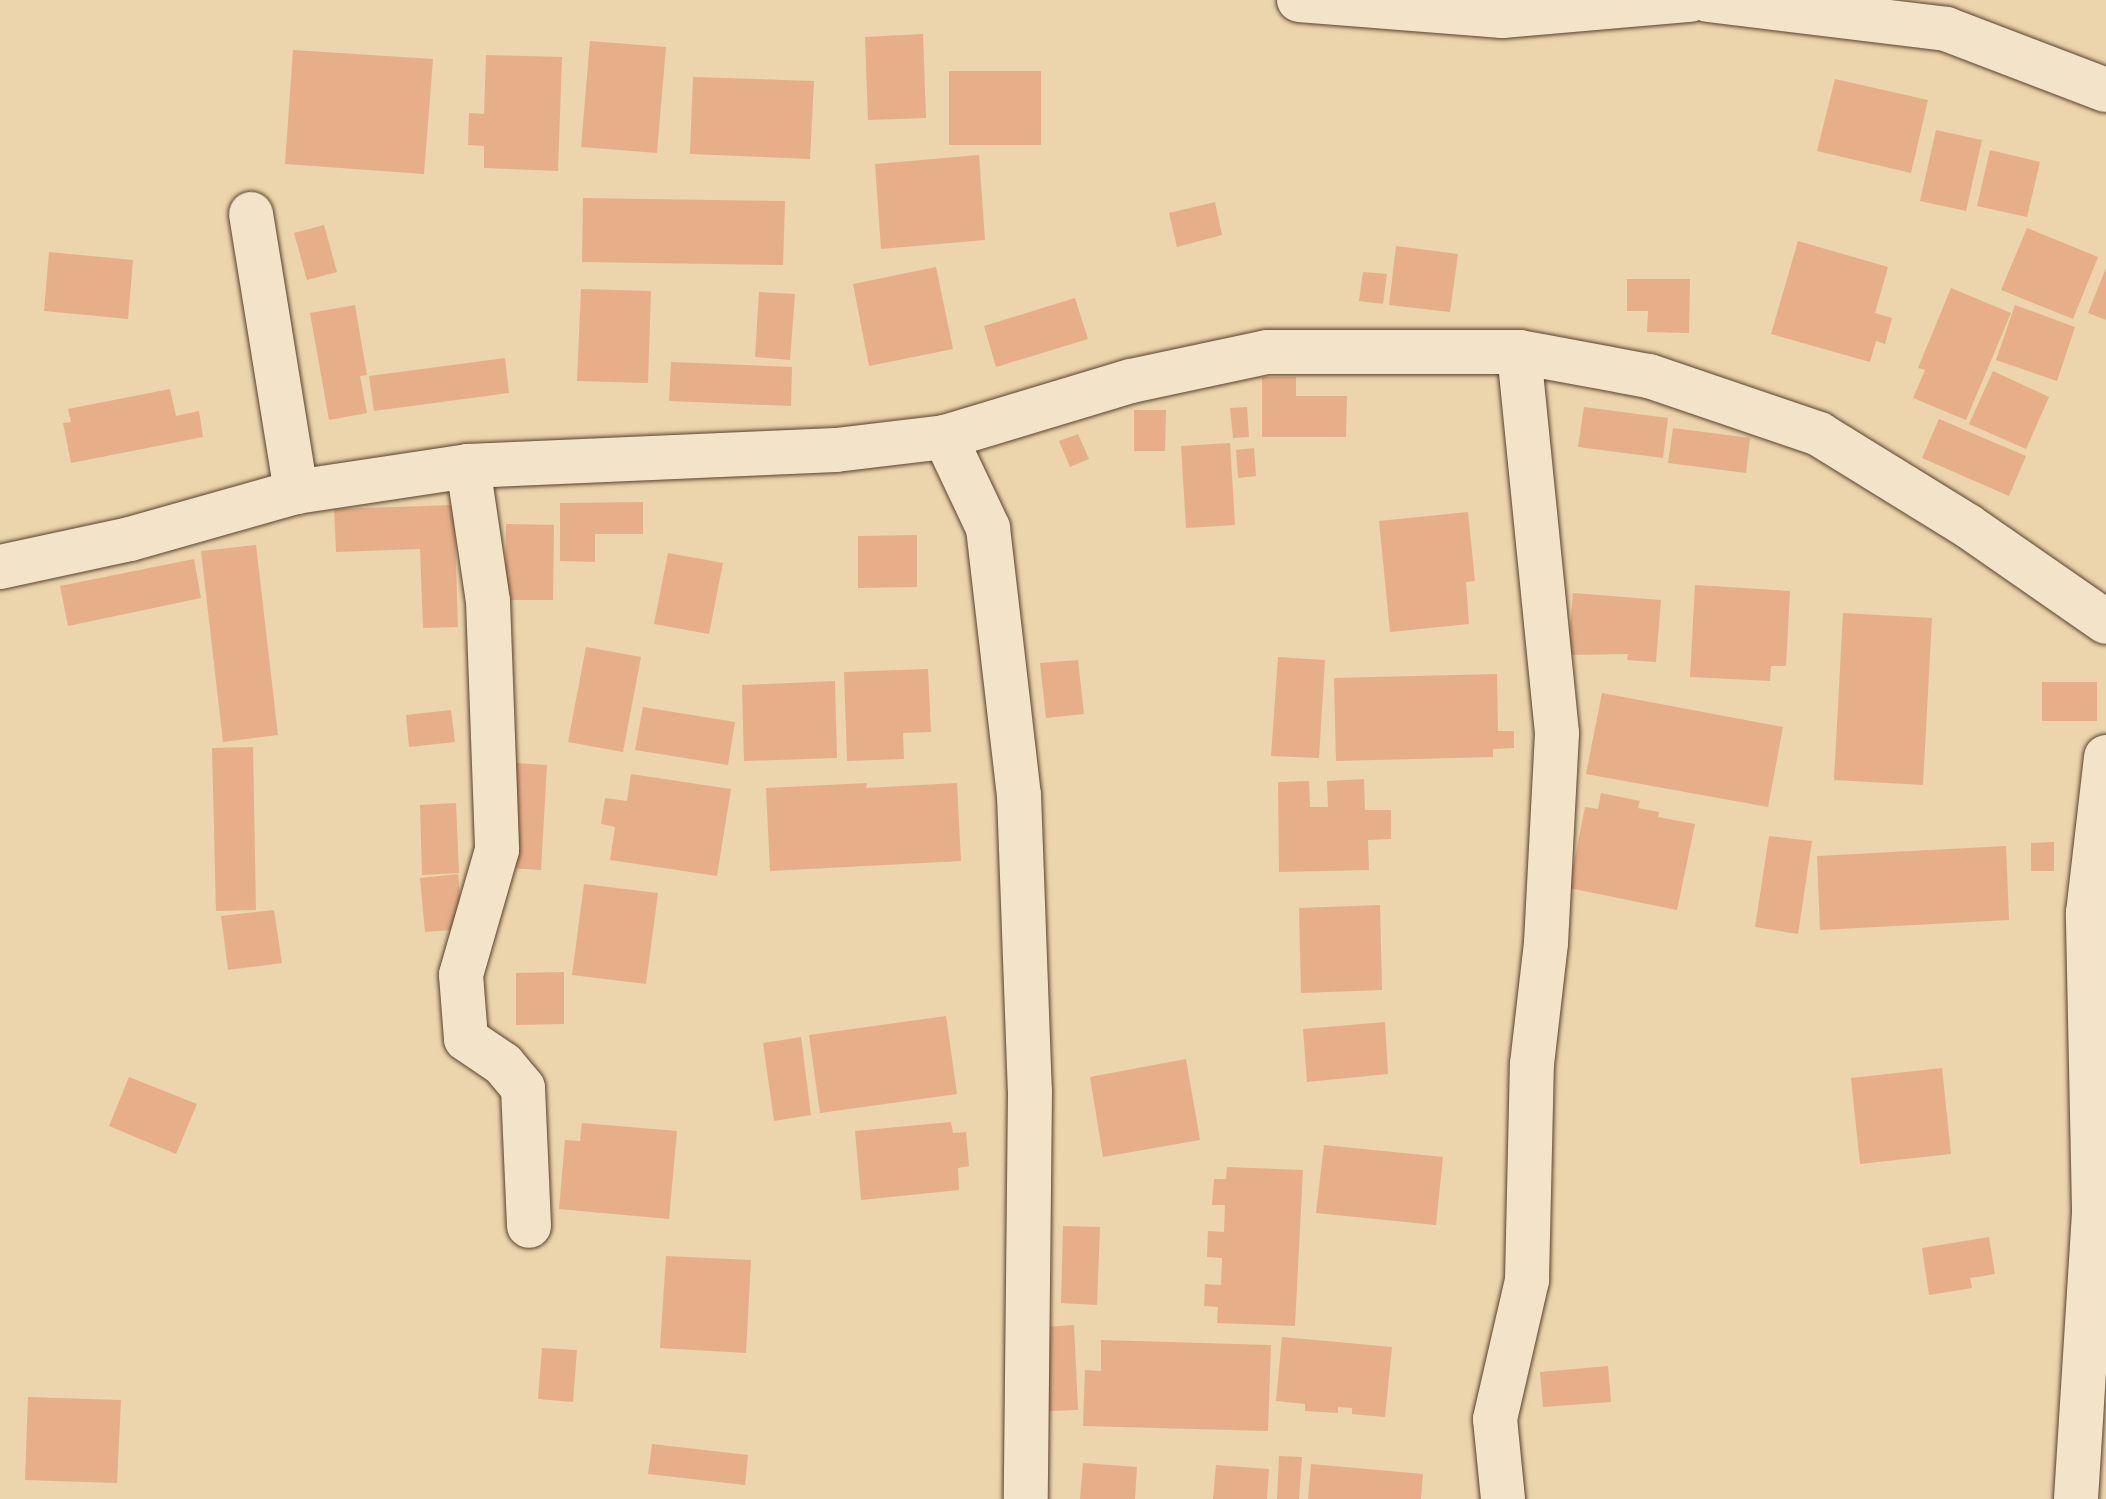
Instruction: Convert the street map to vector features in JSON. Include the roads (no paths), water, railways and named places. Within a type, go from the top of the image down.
[{"type":"street","points":[[1299,0],[1502,16],[1690,0]]},
{"type":"street","points":[[1708,0],[1946,29],[2106,90]]},
{"type":"street","points":[[251,214],[296,492]]},
{"type":"street","points":[[0,567],[130,539],[296,492],[468,466],[836,450],[945,437],[1131,381],[1267,352],[1519,352],[1649,376],[1819,434],[1968,526],[2106,622]]},
{"type":"street","points":[[1503,1499],[1495,1419],[1527,1280],[1532,1064],[1546,943],[1557,733],[1519,352]]},
{"type":"street","points":[[945,437],[988,528],[1019,795],[1031,1138],[1026,1499]]},
{"type":"street","points":[[468,466],[488,601],[497,850],[461,975],[466,1039],[503,1064],[523,1088],[529,1226]]},
{"type":"street","points":[[2076,1499],[2094,1209],[2088,913],[2106,757]]}]
